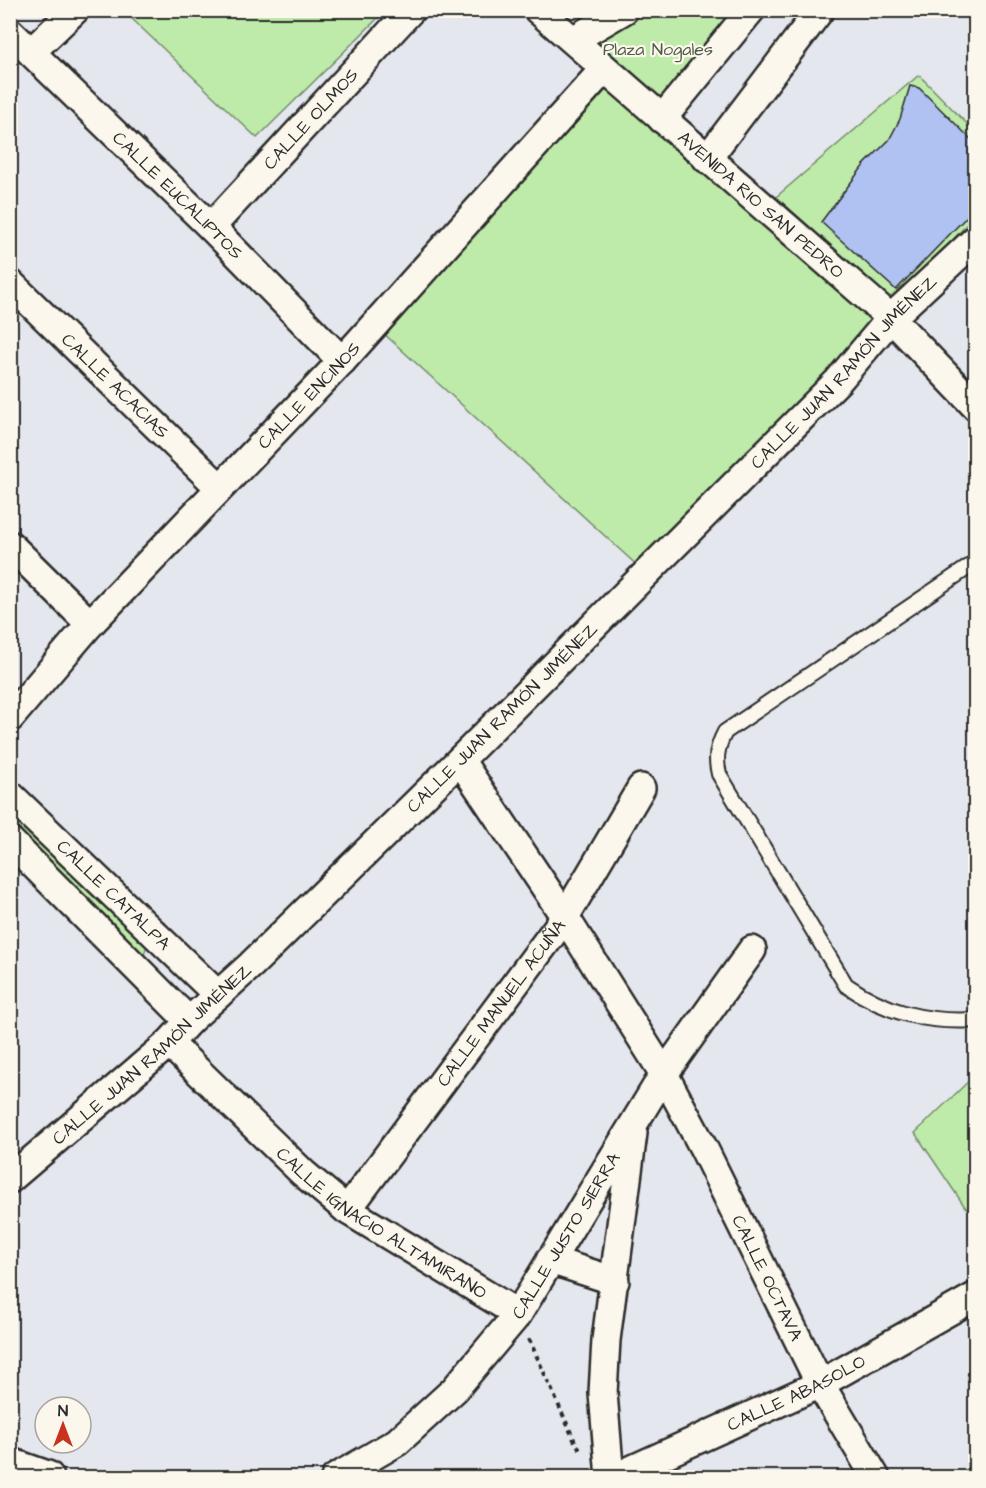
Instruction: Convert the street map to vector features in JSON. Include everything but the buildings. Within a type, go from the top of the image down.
[{"type":"main road","points":[[10,1465],[47,1478]]},
{"type":"street","points":[[32,52],[75,10]]},
{"type":"street","name":"CALLE OLMOS","points":[[211,227],[411,10]]},
{"type":"street","name":"AVENIDA RIO SAN PEDRO","points":[[538,10],[891,318],[975,407]]},
{"type":"street","points":[[573,40],[624,10]]},
{"type":"street","points":[[662,119],[751,10]]},
{"type":"street","points":[[707,159],[820,10]]},
{"type":"street","name":"CALLE EUCALIPTOS","points":[[10,32],[211,227],[342,361]]},
{"type":"street","name":"CALLE ENCINOS","points":[[10,718],[90,624],[342,361],[604,69]]},
{"type":"street","name":"CALLE JUAN RAMÓN JIMÉNEZ","points":[[10,1179],[169,1043],[189,1021],[251,965],[460,760],[838,381],[891,318],[975,239]]},
{"type":"street","name":"CALLE ACACIAS","points":[[10,283],[219,487]]},
{"type":"street","points":[[10,545],[90,624]]},
{"type":"street","name":"CALLE OCTAVA","points":[[460,760],[565,917],[664,1074],[704,1149],[820,1384],[876,1478]]},
{"type":"street","name":"CALLE MANUEL ACUÑA","points":[[347,1210],[565,917],[641,788]]},
{"type":"street","name":"CALLE CATALPA","points":[[10,795],[218,995]]},
{"type":"street","name":"CALLE CATALPA","points":[[10,841],[189,1021]]},
{"type":"street","name":"CALLE JUSTO SIERRA","points":[[335,1478],[397,1442],[454,1390],[518,1314],[664,1074],[752,950]]},
{"type":"street","name":"CALLE IGNACIO ALTAMIRANO","points":[[169,1043],[303,1173],[347,1210],[518,1314]]},
{"type":"street","points":[[611,1478],[603,1393],[606,1340],[634,1122]]},
{"type":"street","points":[[550,1260],[615,1281]]},
{"type":"street","name":"CALLE ABASOLO","points":[[611,1478],[820,1384],[975,1296]]},
{"type":"lane","points":[[975,562],[725,732],[719,744],[716,760],[719,774],[846,985],[884,1007],[912,1016],[951,1021],[975,1020]]},
{"type":"path","points":[[518,1314],[576,1444],[584,1453]]},
{"type":"green space","points":[[382,10],[384,12],[257,138],[129,16],[133,11]]},
{"type":"green space","name":"Plaza Nogales","points":[[641,11],[739,11],[663,105],[591,39]]},
{"type":"green space","points":[[919,75],[975,132],[975,215],[896,304],[776,197]]},
{"type":"green space","points":[[608,88],[882,324],[641,569],[381,331]]},
{"type":"green space","points":[[10,808],[147,945],[143,958],[11,821]]},
{"type":"green space","points":[[975,1075],[975,1215],[965,1207],[915,1133]]}]
